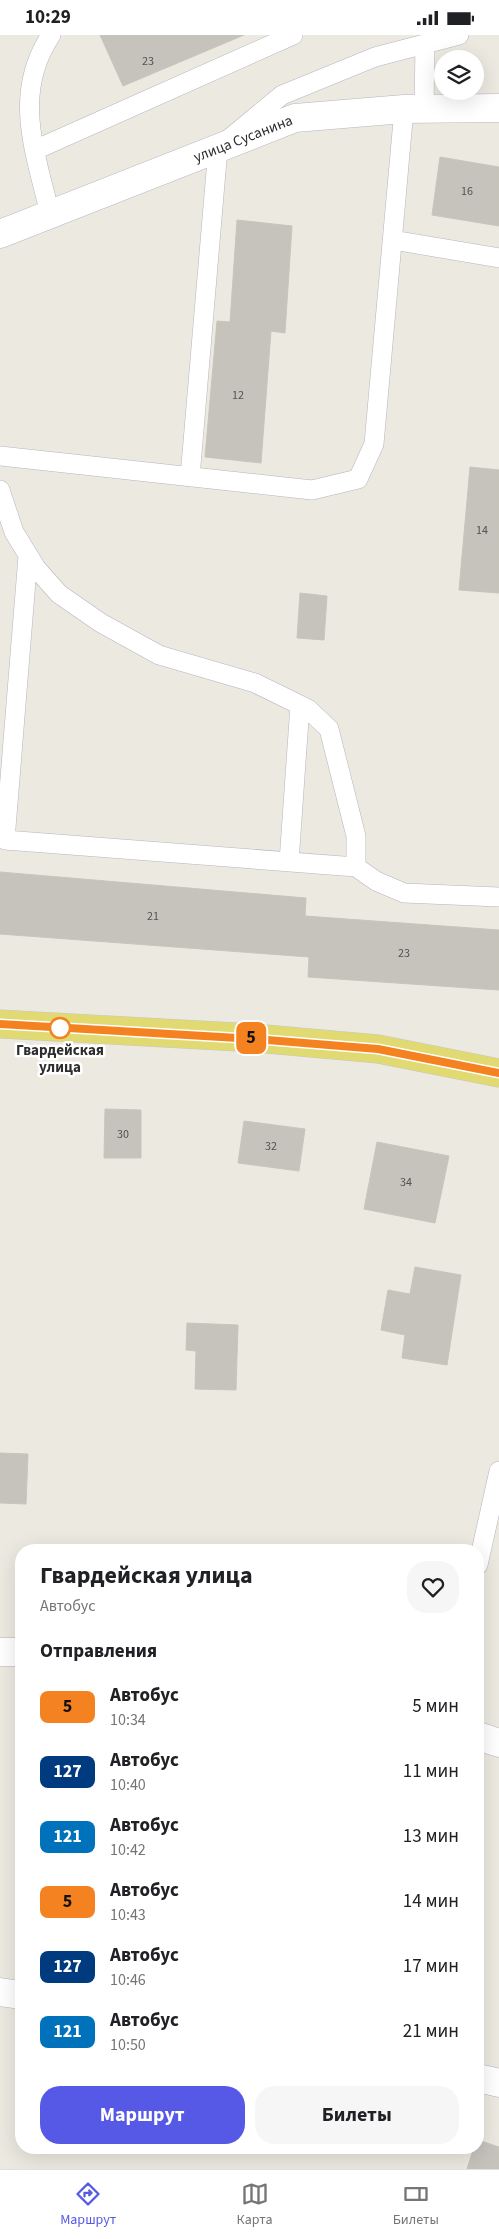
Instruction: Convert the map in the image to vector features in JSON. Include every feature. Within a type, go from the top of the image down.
[{"type":"main road","points":[[0,1024],[255,1039],[378,1049],[499,1073]]},
{"type":"street","name":"улица Сусанина","points":[[0,234],[295,118],[414,109],[499,108]]},
{"type":"street","points":[[0,1652],[15,1652]]},
{"type":"street","points":[[484,1738],[499,1743]]},
{"type":"street","points":[[0,1992],[15,1994]]},
{"type":"street","points":[[484,2079],[499,2083]]},
{"type":"lane","points":[[50,215],[29,119],[29,84],[39,53],[51,35]]},
{"type":"lane","points":[[35,151],[293,35]]},
{"type":"lane","points":[[190,477],[218,148],[282,95],[374,57],[459,35]]},
{"type":"lane","points":[[0,457],[312,490],[358,479],[374,444],[393,240],[425,44]]},
{"type":"lane","points":[[393,240],[499,258]]},
{"type":"lane","points":[[0,491],[14,532],[36,568],[59,594],[101,623],[159,655],[255,683],[308,709],[329,729],[356,836],[356,867]]},
{"type":"lane","points":[[28,556],[5,840],[356,867],[376,881],[404,893],[499,897]]},
{"type":"lane","points":[[289,862],[300,705]]},
{"type":"lane","points":[[483,1544],[499,1471]]},
{"type":"building","points":[[100,35],[244,35],[123,86]]},
{"type":"building","points":[[440,157],[499,167],[499,226],[432,215]]},
{"type":"building","points":[[237,220],[292,226],[285,333],[271,331],[261,463],[205,457],[217,321],[230,322]]},
{"type":"building","points":[[470,467],[499,470],[499,593],[459,590]]},
{"type":"building","points":[[300,593],[327,596],[324,640],[297,638]]},
{"type":"building","points":[[0,872],[306,898],[305,916],[499,930],[499,990],[308,977],[309,957],[0,934]]},
{"type":"building","points":[[105,1109],[141,1110],[141,1158],[104,1158]]},
{"type":"building","points":[[244,1121],[305,1129],[299,1171],[238,1163]]},
{"type":"building","points":[[377,1142],[449,1156],[435,1223],[364,1209]]},
{"type":"building","points":[[415,1267],[461,1275],[447,1365],[402,1358],[405,1335],[381,1330],[388,1290],[410,1294]]},
{"type":"building","points":[[187,1323],[238,1325],[236,1390],[195,1389],[196,1351],[186,1350]]},
{"type":"building","points":[[0,1453],[28,1454],[26,1504],[0,1503]]},
{"type":"building","points":[[484,2142],[499,2147],[499,2169],[467,2169],[472,2154],[484,2154]]},
{"type":"bus line","name":"5","points":[[0,1024],[255,1039],[378,1049],[499,1073]]},
{"type":"place","name":"Гвардейская улица","points":[[60,1028]]}]
